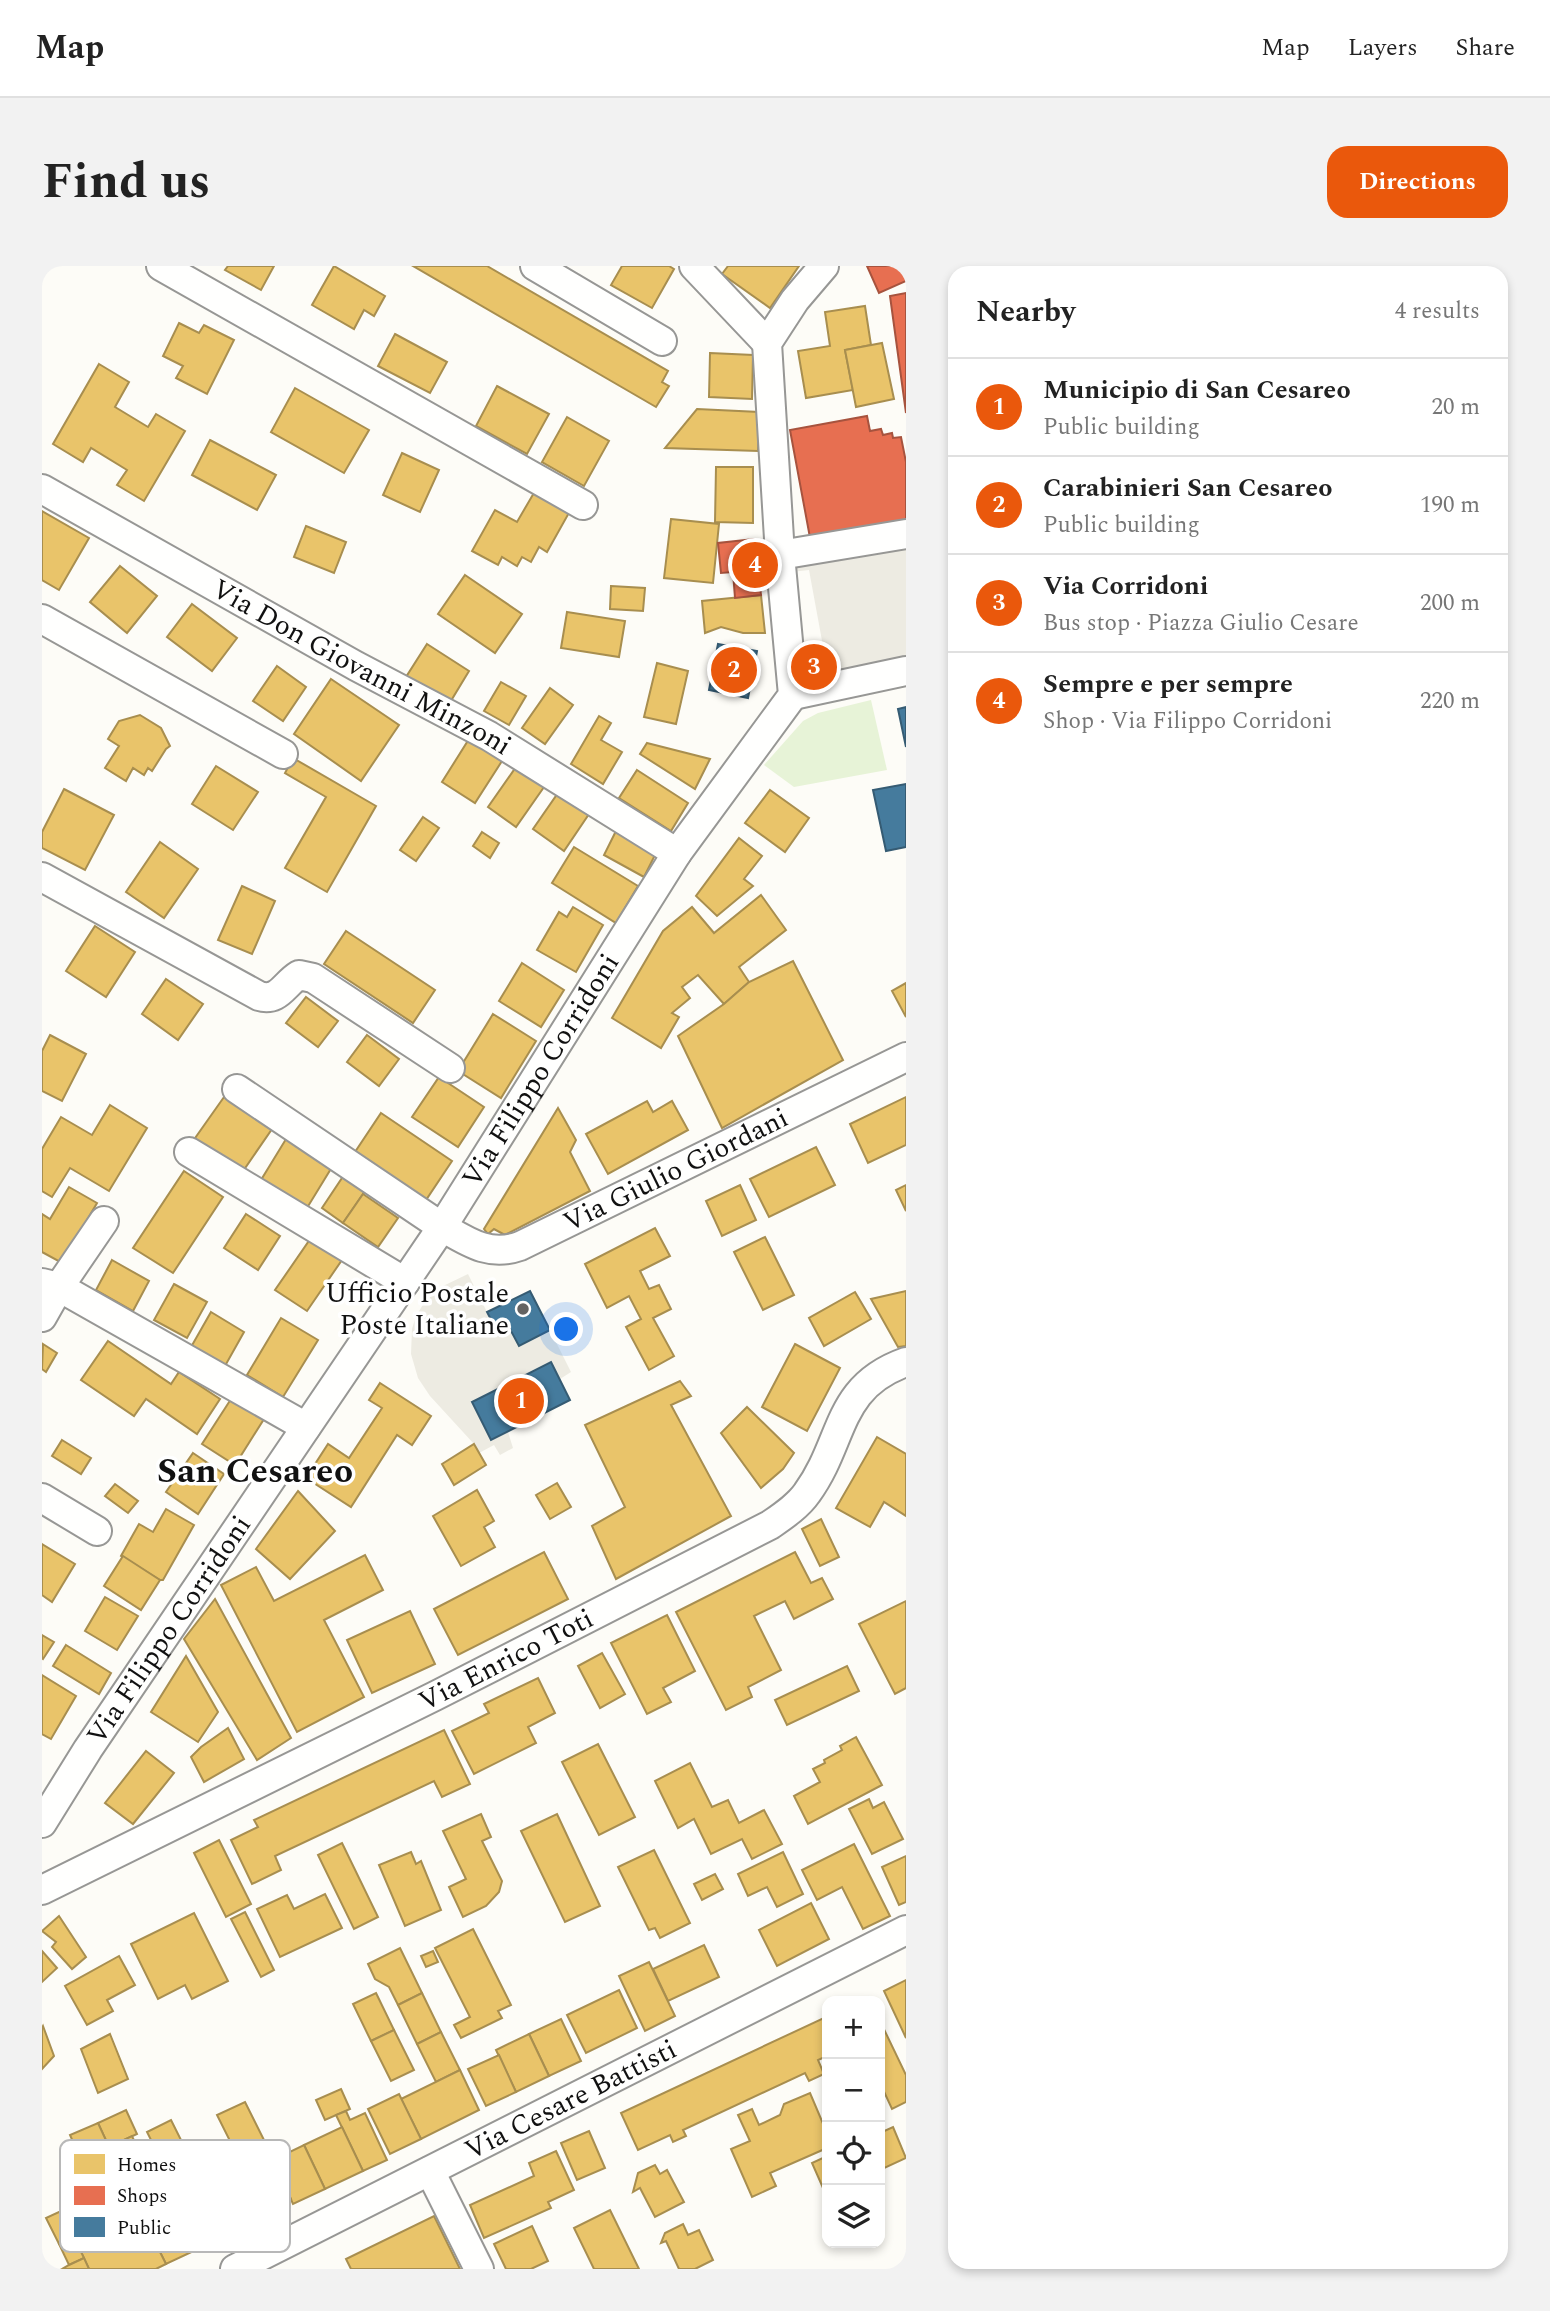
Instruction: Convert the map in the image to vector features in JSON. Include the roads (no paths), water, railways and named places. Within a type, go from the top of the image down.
[{"type":"street","points":[[161,266],[583,505]]},
{"type":"street","points":[[535,266],[662,341]]},
{"type":"street","points":[[694,266],[767,343]]},
{"type":"street","points":[[824,266],[795,300],[767,343],[780,555],[793,695],[906,671]]},
{"type":"street","name":"Via Don Giovanni Minzoni","points":[[42,489],[364,671],[502,743],[677,853]]},
{"type":"street","points":[[780,555],[906,534]]},
{"type":"street","points":[[42,619],[283,754]]},
{"type":"street","name":"Via Filippo Corridoni","points":[[42,1823],[88,1749],[442,1227],[677,853],[793,695]]},
{"type":"street","points":[[42,877],[259,996],[272,997],[279,994],[299,975],[313,978],[450,1068]]},
{"type":"street","name":"Via Giulio Giordani","points":[[237,1089],[442,1227],[485,1249],[502,1251],[520,1246],[906,1057]]},
{"type":"street","points":[[189,1152],[405,1282]]},
{"type":"street","points":[[42,1317],[48,1278],[104,1222]]},
{"type":"street","points":[[48,1278],[306,1427]]},
{"type":"street","name":"Via Enrico Toti","points":[[42,1890],[435,1696],[770,1525],[789,1512],[807,1493],[826,1459],[845,1412],[858,1393],[878,1375],[906,1362]]},
{"type":"street","points":[[42,1498],[97,1531]]},
{"type":"street","name":"Via Cesare Battisti","points":[[290,2241],[906,1930]]},
{"type":"street","points":[[430,2171],[479,2269]]},
{"type":"street","name":"Via Cesare Battisti","points":[[235,2269],[269,2252]]},
{"type":"place","name":"Sempre e per sempre","points":[[755,565]]},
{"type":"place","name":"Via Corridoni","points":[[814,667]]},
{"type":"place","name":"Carabinieri San Cesareo","points":[[734,670]]},
{"type":"place","name":"Ufficio Postale Poste Italiane","points":[[523,1309]]},
{"type":"place","name":"Municipio di San Cesareo","points":[[521,1401]]},
{"type":"district","name":"San Cesareo","points":[[255,1471]]}]
